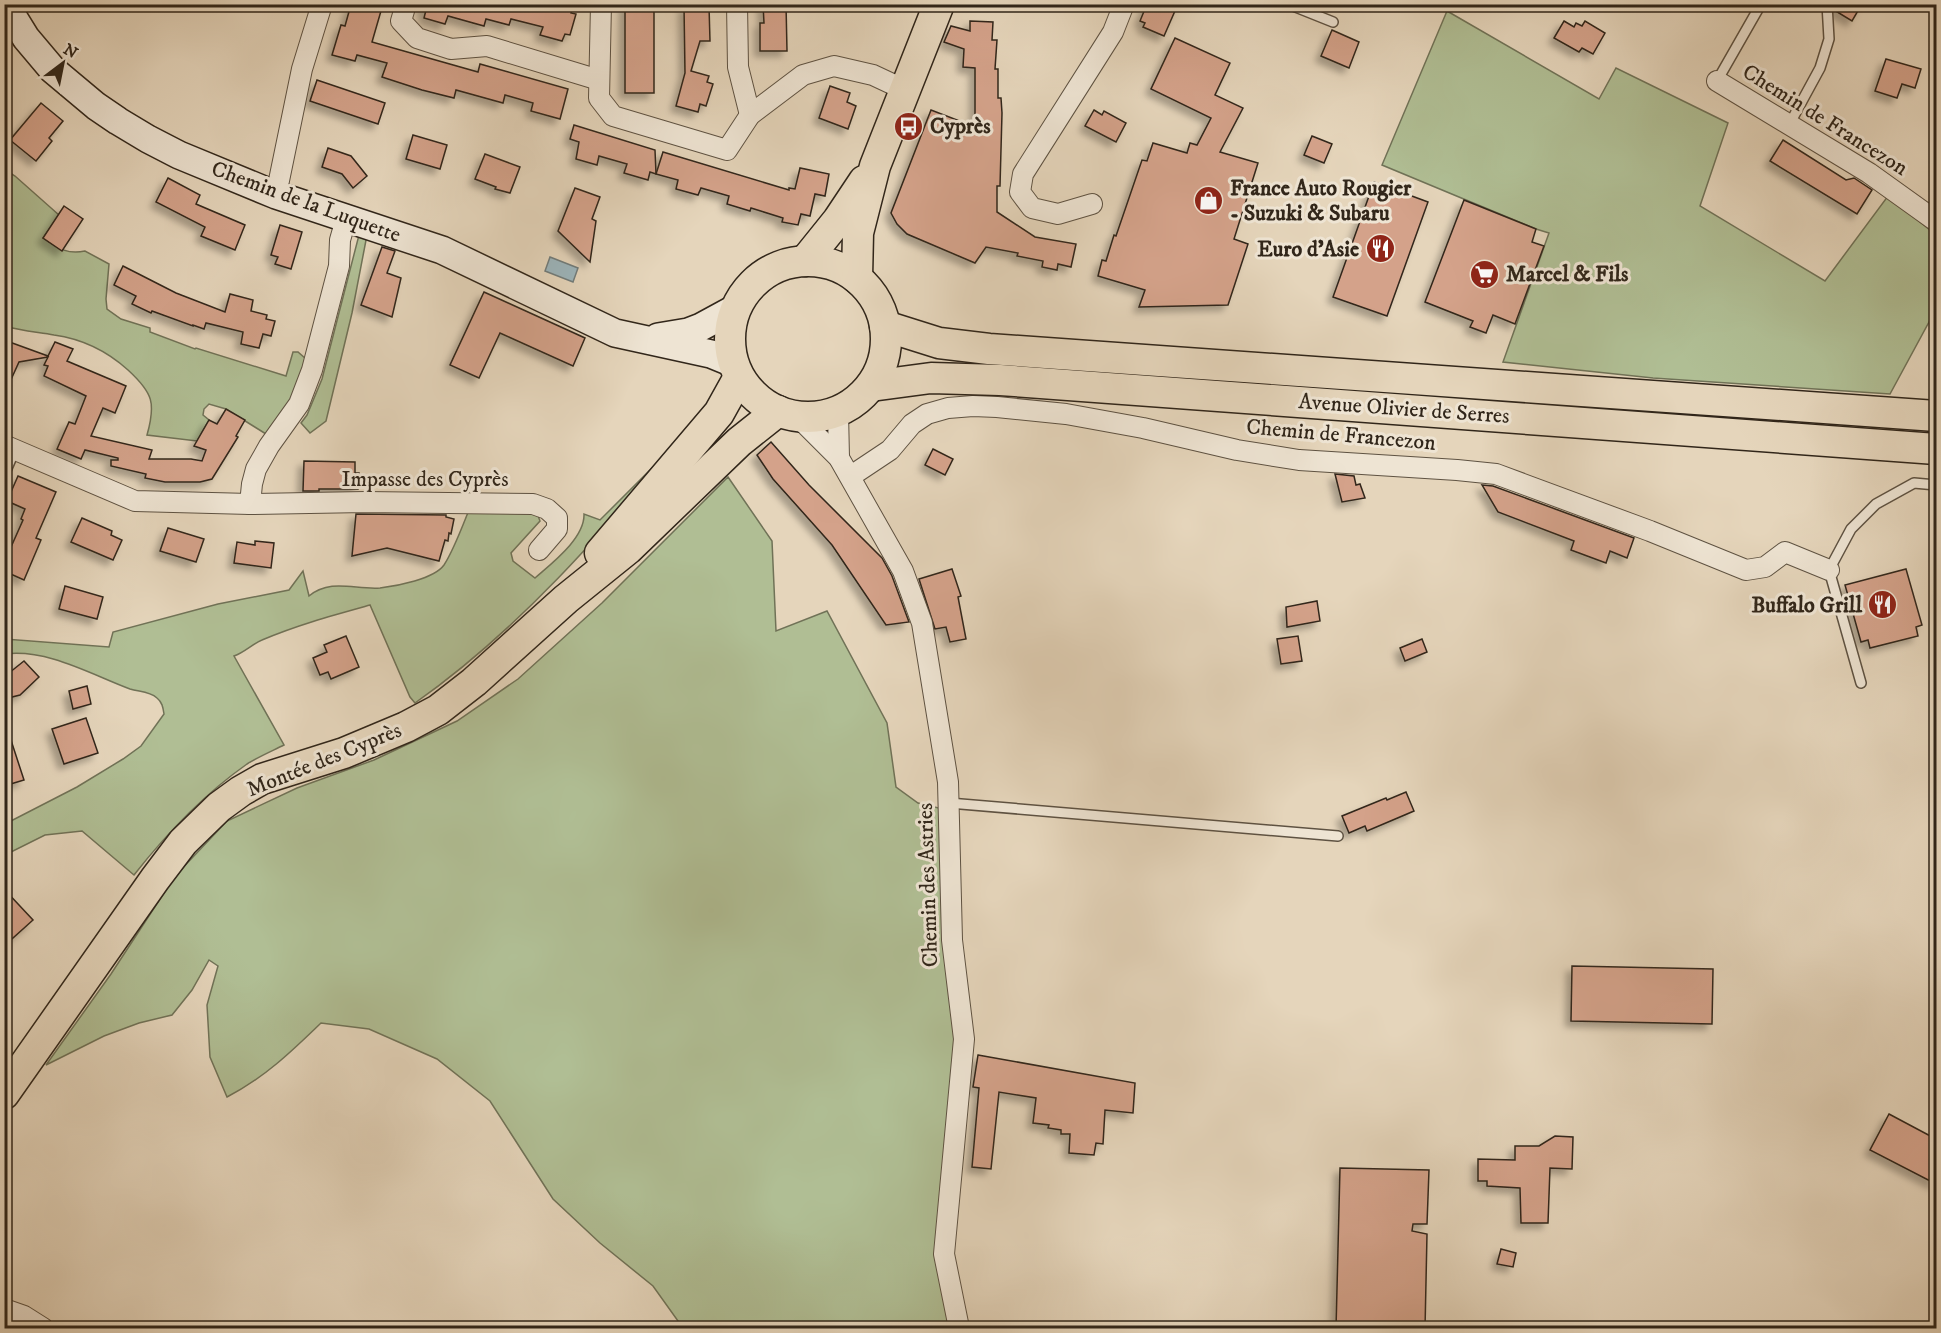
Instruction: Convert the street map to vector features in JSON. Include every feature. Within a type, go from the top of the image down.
[{"type":"main road","points":[[856,278],[858,233],[875,166],[939,4]]},
{"type":"main road","points":[[805,261],[838,220],[875,166]]},
{"type":"main road","points":[[805,261],[823,262],[841,268],[856,278],[870,291],[880,307],[885,326],[884,357],[871,386],[856,401],[838,412],[818,417],[788,414],[756,398],[736,370],[730,344],[730,326],[736,308],[747,289],[764,274],[783,265],[805,261]]},
{"type":"main road","name":"Avenue Olivier de Serres","points":[[885,326],[939,343],[989,349],[1936,416]]},
{"type":"main road","name":"Montée des Cyprès","points":[[566,599],[606,544],[719,413],[736,370]]},
{"type":"main road","name":"Avenue Olivier de Serres","points":[[871,386],[931,378],[1000,380],[1936,449]]},
{"type":"main road","name":"Montée des Cyprès","points":[[4,1094],[155,879],[183,842],[219,807],[262,779],[344,753],[406,727],[438,710],[501,658],[566,599],[628,549],[739,442],[788,414]]},
{"type":"street","name":"Chemin de la Luquette","points":[[5,4],[37,53],[53,70],[96,106],[148,139],[179,155],[276,195],[442,250],[615,333],[711,354],[736,370]]},
{"type":"street","points":[[276,195],[302,69],[322,4]]},
{"type":"street","points":[[406,4],[401,21],[417,38],[451,49],[487,46],[599,80]]},
{"type":"street","points":[[601,4],[599,98],[613,116],[727,150],[750,115],[803,75],[834,66],[873,75],[906,90]]},
{"type":"street","points":[[737,4],[738,67],[750,115]]},
{"type":"street","points":[[1092,204],[1058,214],[1032,208],[1020,192],[1023,174],[1113,32],[1125,4]]},
{"type":"street","name":"Chemin de Francezon","points":[[1717,81],[1869,173],[1936,221]]},
{"type":"street","points":[[249,504],[256,469],[269,446],[299,404],[312,370],[339,267],[339,240],[346,219]]},
{"type":"street","name":"Chemin de la Luquette","points":[[648,339],[688,332],[736,308]]},
{"type":"street","name":"Chemin de Francezon","points":[[850,476],[890,450],[912,424],[927,414],[948,408],[973,406],[1038,411],[1113,422],[1237,450],[1299,460],[1412,466],[1496,474],[1650,531],[1746,570],[1765,567],[1785,552],[1829,570]]},
{"type":"street","points":[[838,412],[839,458]]},
{"type":"street","name":"Chemin des Astries","points":[[788,414],[839,458],[903,571],[922,623],[948,782],[952,940],[964,1039],[944,1254],[959,1329]]},
{"type":"street","name":"Impasse des Cyprès","points":[[10,447],[135,501],[249,504],[365,502],[533,504],[547,509],[557,518],[557,529],[539,550]]},
{"type":"street","points":[[4,1309],[24,1316],[43,1329]]},
{"type":"lane","points":[[1288,4],[1333,22]]},
{"type":"lane","points":[[1717,81],[1761,4]]},
{"type":"lane","points":[[1789,125],[1820,68],[1826,49],[1829,39],[1827,4]]},
{"type":"lane","points":[[4,475],[10,447]]},
{"type":"lane","points":[[1861,683],[1829,570],[1851,529],[1876,504],[1914,483],[1936,484]]},
{"type":"lane","points":[[949,803],[1338,836]]},
{"type":"green space","points":[[1447,11],[1599,99],[1616,68],[1728,123],[1700,206],[1825,281],[1888,196],[1936,235],[1936,309],[1890,394],[1653,378],[1503,362],[1549,233],[1382,165]]},
{"type":"green space","points":[[4,169],[59,215],[43,238],[63,250],[85,251],[109,264],[107,309],[121,319],[150,328],[150,332],[195,349],[286,376],[293,352],[298,352],[306,359],[291,400],[273,427],[266,434],[226,409],[209,404],[204,409],[203,415],[209,420],[197,441],[147,435],[152,406],[150,399],[143,385],[120,363],[94,347],[75,339],[5,326]]},
{"type":"green space","points":[[359,235],[367,235],[352,313],[326,421],[310,433],[301,423],[307,415],[322,379]]},
{"type":"green space","points":[[685,435],[623,508],[525,612],[453,675],[415,703],[410,697],[370,605],[289,630],[258,642],[234,656],[284,745],[247,764],[215,789],[159,844],[134,875],[82,831],[45,835],[5,855],[5,824],[77,787],[123,759],[141,746],[164,714],[160,701],[151,694],[130,689],[53,659],[21,653],[5,654],[5,639],[109,647],[113,632],[218,604],[289,590],[303,571],[309,596],[326,587],[380,588],[415,581],[432,574],[444,565],[471,505],[537,513],[540,521],[511,553],[513,561],[535,578],[573,541],[583,523],[584,514],[600,520]]},
{"type":"green space","points":[[728,477],[772,541],[776,631],[827,611],[887,723],[896,787],[918,803],[943,809],[956,1028],[953,1083],[938,1216],[937,1266],[949,1328],[683,1328],[653,1286],[600,1243],[553,1199],[490,1101],[437,1059],[369,1029],[321,1023],[265,1073],[227,1097],[210,1057],[207,1005],[218,966],[209,960],[192,990],[172,1015],[139,1023],[104,1036],[46,1065],[111,974],[175,876],[227,821],[297,788],[374,760],[457,721],[518,679],[602,603]]},
{"type":"water","points":[[550,257],[578,268],[573,282],[545,271]]},
{"type":"building","points":[[354,4],[383,4],[372,42],[478,72],[480,64],[568,89],[560,119],[531,111],[533,103],[505,95],[503,103],[456,90],[454,98],[422,90],[382,77],[387,63],[357,55],[355,61],[332,55],[341,25],[345,26],[350,8]]},
{"type":"building","points":[[423,4],[573,4],[571,13],[576,14],[570,35],[565,34],[562,41],[540,35],[543,27],[511,19],[509,25],[486,19],[484,26],[448,16],[445,24],[424,18],[426,10],[422,9]]},
{"type":"building","points":[[625,4],[654,4],[654,93],[625,93]]},
{"type":"building","points":[[763,4],[786,4],[787,51],[760,51],[760,23],[764,23]]},
{"type":"building","points":[[1147,4],[1178,4],[1164,36],[1143,27],[1145,23],[1140,21]]},
{"type":"building","points":[[1834,4],[1862,4],[1852,21],[1834,10]]},
{"type":"building","points":[[684,6],[709,6],[710,41],[700,41],[691,71],[709,76],[707,82],[713,84],[706,106],[700,104],[698,112],[676,106],[685,73]]},
{"type":"building","points":[[970,21],[993,22],[992,40],[997,40],[995,69],[998,69],[998,98],[1001,98],[1002,113],[997,212],[1035,237],[1076,244],[1071,267],[1058,264],[1057,270],[1042,267],[1043,261],[1017,256],[1018,253],[986,247],[975,263],[907,234],[897,224],[891,213],[931,110],[975,127],[975,68],[963,67],[964,49],[944,42],[951,26],[970,31]]},
{"type":"building","points":[[1564,21],[1574,27],[1576,23],[1582,26],[1585,21],[1605,33],[1593,54],[1582,48],[1579,52],[1554,38]]},
{"type":"building","points":[[1332,30],[1359,42],[1349,68],[1321,56]]},
{"type":"building","points":[[1175,38],[1230,63],[1215,95],[1243,108],[1220,152],[1258,163],[1234,239],[1248,244],[1228,305],[1139,307],[1145,290],[1098,276],[1102,260],[1106,261],[1114,235],[1116,236],[1142,160],[1147,161],[1153,143],[1187,153],[1190,143],[1197,145],[1211,118],[1151,89]]},
{"type":"building","points":[[1886,59],[1921,69],[1915,88],[1902,84],[1897,98],[1875,91]]},
{"type":"building","points":[[317,80],[385,103],[378,124],[310,101]]},
{"type":"building","points":[[830,86],[850,93],[847,102],[856,106],[848,129],[819,118]]},
{"type":"building","points":[[41,103],[63,121],[49,138],[52,141],[36,161],[10,140]]},
{"type":"building","points":[[1094,110],[1102,115],[1104,111],[1126,123],[1116,142],[1085,126]]},
{"type":"building","points":[[574,125],[655,150],[656,174],[650,172],[648,180],[624,173],[627,164],[599,156],[597,165],[576,159],[579,142],[570,139]]},
{"type":"building","points":[[413,135],[447,145],[440,169],[406,159]]},
{"type":"building","points":[[1312,136],[1332,144],[1324,163],[1304,155]]},
{"type":"building","points":[[1783,140],[1846,180],[1854,178],[1872,190],[1857,214],[1770,161]]},
{"type":"building","points":[[328,148],[351,156],[367,176],[353,188],[342,174],[322,167]]},
{"type":"building","points":[[663,152],[789,190],[789,188],[795,189],[800,168],[829,174],[825,196],[815,194],[810,216],[801,214],[798,225],[782,222],[783,218],[751,208],[750,211],[727,204],[729,196],[701,188],[698,195],[676,189],[678,180],[656,174]]},
{"type":"building","points":[[485,154],[520,167],[510,193],[495,189],[496,187],[475,179]]},
{"type":"building","points":[[168,178],[200,195],[196,204],[245,225],[235,250],[201,236],[205,227],[156,202]]},
{"type":"building","name":"Euro d'Asie","points":[[1374,182],[1428,202],[1387,316],[1333,297]]},
{"type":"building","points":[[575,188],[600,197],[592,219],[596,221],[590,262],[558,231]]},
{"type":"building","name":"Marcel & Fils","points":[[1464,200],[1536,229],[1532,242],[1544,246],[1515,324],[1493,315],[1486,333],[1470,327],[1473,321],[1425,302]]},
{"type":"building","points":[[64,206],[83,219],[62,251],[43,238]]},
{"type":"building","points":[[280,225],[302,232],[291,269],[275,264],[278,257],[271,255]]},
{"type":"building","points":[[382,247],[395,251],[387,273],[401,278],[392,317],[361,305]]},
{"type":"building","points":[[123,266],[176,293],[225,312],[230,294],[253,300],[251,311],[267,315],[266,319],[275,321],[271,336],[263,334],[259,348],[241,344],[243,332],[206,323],[204,329],[152,311],[151,313],[132,304],[136,296],[114,285]]},
{"type":"building","points":[[484,292],[585,338],[573,366],[500,333],[479,378],[450,365]]},
{"type":"building","points":[[4,340],[48,356],[55,342],[73,349],[67,361],[126,386],[115,413],[103,408],[91,436],[152,450],[149,459],[202,461],[206,450],[194,446],[209,420],[217,424],[226,409],[245,420],[236,436],[238,437],[212,479],[200,482],[165,482],[145,478],[146,474],[111,466],[111,460],[118,460],[118,458],[85,450],[81,459],[57,449],[69,422],[75,424],[86,396],[44,376],[48,366],[44,365],[48,357],[19,362],[4,395]]},
{"type":"building","points":[[771,442],[809,485],[882,558],[892,576],[909,622],[886,625],[832,545],[773,479],[757,455]]},
{"type":"building","points":[[933,449],[953,459],[945,475],[925,465]]},
{"type":"building","points":[[304,461],[355,462],[355,473],[359,473],[358,489],[303,491]]},
{"type":"building","points":[[1335,474],[1354,476],[1356,485],[1360,484],[1365,498],[1342,502]]},
{"type":"building","points":[[18,476],[56,492],[36,538],[41,540],[24,580],[4,571],[4,544],[11,547],[23,520],[21,519],[25,509],[7,501]]},
{"type":"building","points":[[1482,485],[1493,486],[1634,538],[1627,558],[1610,551],[1606,563],[1571,550],[1574,541],[1498,512]]},
{"type":"building","points":[[356,514],[446,515],[454,519],[451,534],[449,533],[448,541],[445,540],[439,561],[387,548],[352,556]]},
{"type":"building","points":[[82,518],[112,531],[111,535],[122,540],[113,560],[71,542]]},
{"type":"building","points":[[168,528],[204,539],[196,562],[160,551]]},
{"type":"building","points":[[255,541],[274,543],[271,568],[234,563],[237,542],[255,545]]},
{"type":"building","points":[[952,569],[961,596],[958,597],[966,639],[950,642],[946,627],[935,629],[919,579]]},
{"type":"building","name":"Buffalo Grill","points":[[1906,569],[1922,625],[1916,627],[1918,636],[1870,648],[1868,640],[1861,642],[1845,585]]},
{"type":"building","points":[[65,586],[103,597],[97,619],[59,609]]},
{"type":"building","points":[[1317,601],[1320,621],[1287,627],[1286,607]]},
{"type":"building","points":[[346,636],[359,667],[331,679],[328,672],[320,675],[313,658],[327,652],[324,645]]},
{"type":"building","points":[[1298,636],[1302,661],[1281,664],[1277,639]]},
{"type":"building","points":[[1422,639],[1427,652],[1405,661],[1400,648]]},
{"type":"building","points":[[24,661],[39,677],[20,695],[4,699],[4,677]]},
{"type":"building","points":[[87,686],[91,704],[73,709],[69,691]]},
{"type":"building","points":[[86,718],[98,753],[64,764],[52,729]]},
{"type":"building","points":[[4,728],[7,728],[24,780],[4,786]]},
{"type":"building","points":[[1406,792],[1414,811],[1367,831],[1365,826],[1349,833],[1342,816]]},
{"type":"building","points":[[4,889],[33,920],[4,946]]},
{"type":"building","points":[[1572,966],[1713,969],[1712,1024],[1571,1021]]},
{"type":"building","points":[[978,1055],[1135,1083],[1133,1113],[1105,1110],[1103,1144],[1096,1143],[1094,1155],[1069,1153],[1070,1134],[1061,1134],[1061,1130],[1048,1128],[1049,1125],[1033,1123],[1036,1098],[999,1092],[991,1169],[972,1167],[979,1088],[973,1087]]},
{"type":"building","points":[[1889,1114],[1936,1139],[1936,1184],[1870,1150]]},
{"type":"building","points":[[1555,1136],[1573,1137],[1572,1169],[1550,1168],[1548,1223],[1521,1223],[1520,1188],[1487,1186],[1487,1181],[1478,1181],[1478,1159],[1515,1160],[1515,1146],[1539,1146]]},
{"type":"building","points":[[1340,1168],[1429,1170],[1427,1224],[1413,1224],[1412,1231],[1427,1234],[1425,1329],[1336,1329]]},
{"type":"building","points":[[1501,1249],[1516,1253],[1513,1267],[1497,1264]]},
{"type":"place","name":"Cyprès","points":[[909,126]]},
{"type":"place","name":"France Auto Rougier - Suzuki & Subaru","points":[[1209,201]]},
{"type":"place","name":"Euro d'Asie","points":[[1380,249]]},
{"type":"place","name":"Marcel & Fils","points":[[1485,274]]},
{"type":"place","name":"Buffalo Grill","points":[[1883,605]]}]
